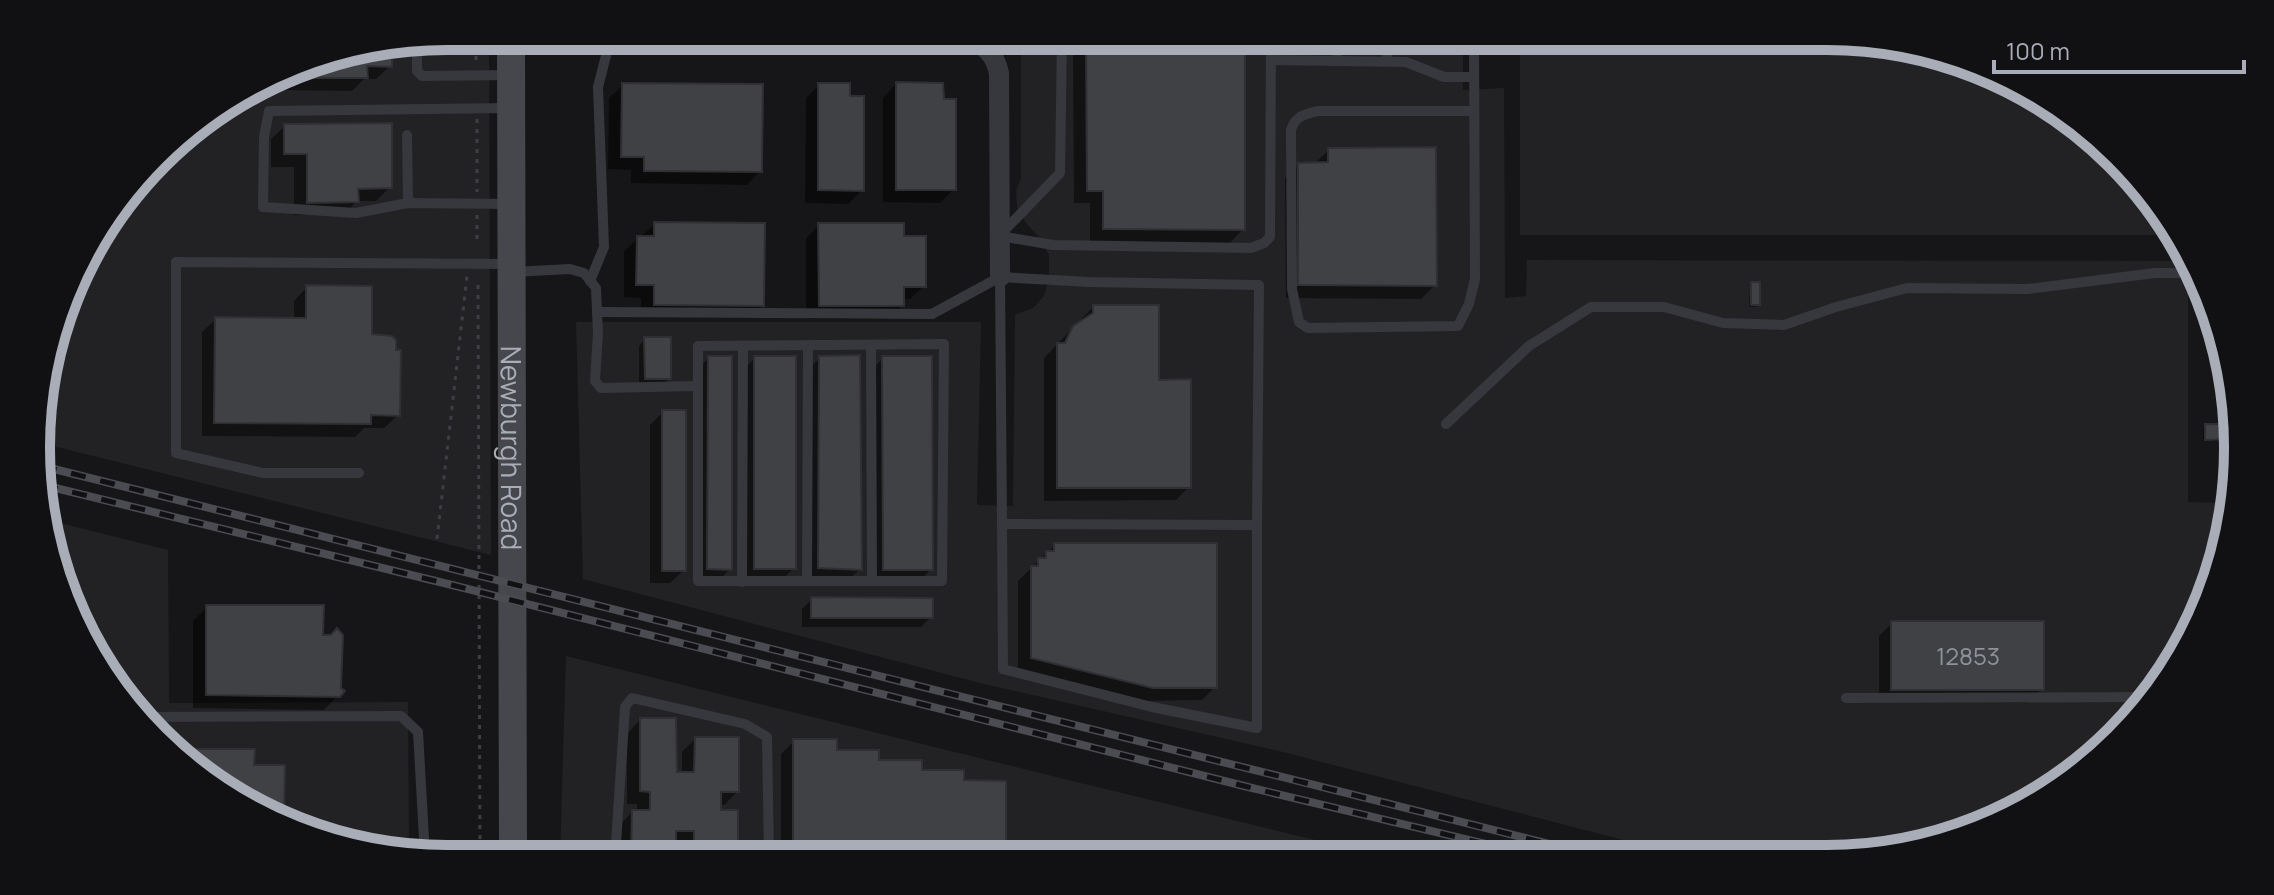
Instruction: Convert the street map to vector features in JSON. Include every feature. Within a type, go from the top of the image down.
[{"type":"main road","name":"Newburgh Road","points":[[511,50],[513,845]]},
{"type":"street","points":[[991,50],[999,73],[1000,277]]},
{"type":"lane","points":[[590,281],[604,247],[598,50]]},
{"type":"lane","points":[[1000,236],[1060,173],[1062,50]]},
{"type":"lane","points":[[1000,236],[1053,245],[1251,248],[1264,243],[1270,237],[1271,50]]},
{"type":"lane","points":[[1337,50],[1337,61]]},
{"type":"lane","points":[[1387,50],[1387,61]]},
{"type":"lane","points":[[1474,50],[1475,279],[1469,304],[1458,326],[1308,328],[1299,322],[1292,289],[1291,130],[1294,121],[1318,111],[1474,111]]},
{"type":"lane","points":[[417,51],[417,71],[422,76],[511,75]]},
{"type":"lane","points":[[1271,60],[1406,62],[1444,77],[1474,77]]},
{"type":"lane","points":[[510,108],[477,111],[269,111],[264,137],[263,207],[356,213],[408,203],[510,204]]},
{"type":"lane","points":[[407,135],[408,203]]},
{"type":"lane","points":[[359,473],[263,473],[176,453],[176,262],[469,264],[570,269],[584,273],[596,288],[595,381],[601,388],[696,386]]},
{"type":"lane","points":[[1446,424],[1529,346],[1591,307],[1664,307],[1723,323],[1784,325],[1907,288],[2028,289],[2155,273],[2183,273]]},
{"type":"lane","points":[[597,312],[932,314],[1000,277],[1259,285],[1257,728],[1152,707],[1003,669],[1000,277]]},
{"type":"lane","points":[[944,344],[942,581],[698,581],[698,346],[743,346],[944,344]]},
{"type":"lane","points":[[807,581],[808,345]]},
{"type":"lane","points":[[871,345],[872,581]]},
{"type":"lane","points":[[742,582],[743,346]]},
{"type":"lane","points":[[1002,524],[1257,525]]},
{"type":"lane","points":[[1846,698],[2135,697]]},
{"type":"lane","points":[[616,845],[625,707],[632,698],[745,724],[767,737],[769,845]]},
{"type":"lane","points":[[155,717],[401,716],[418,732],[424,844]]},
{"type":"path","points":[[476,50],[476,75]]},
{"type":"path","points":[[477,111],[477,244]]},
{"type":"path","points":[[437,539],[469,264]]},
{"type":"path","points":[[478,285],[480,845]]},
{"type":"shaded area","points":[[489,50],[491,555],[50,445],[53,396],[71,320],[91,272],[117,227],[149,185],[185,149],[249,103],[295,80],[345,64],[396,53]]},
{"type":"shaded area","points":[[1021,50],[1463,50],[1463,90],[1504,88],[1505,298],[1526,296],[1527,260],[2177,261],[2188,282],[2188,502],[2220,503],[2203,575],[2171,646],[2142,689],[2108,729],[2068,763],[2025,792],[1954,824],[1878,842],[1826,845],[1642,845],[1287,753],[980,683],[583,579],[576,322],[981,322],[977,505],[1013,506],[1015,315],[1033,308],[1044,296],[1049,279],[1049,255],[1017,207],[1016,191],[1021,178]]},
{"type":"shaded area","points":[[1520,50],[1852,51],[1904,58],[1954,71],[2025,103],[2068,132],[2108,166],[2162,235],[1520,235]]},
{"type":"shaded area","points":[[57,522],[168,550],[169,703],[408,702],[409,843],[320,824],[272,804],[227,778],[185,746],[132,689],[103,646],[80,600]]},
{"type":"shaded area","points":[[566,656],[1336,845],[560,845]]},
{"type":"building","points":[[1086,50],[1245,50],[1245,230],[1103,229],[1103,191],[1087,191]]},
{"type":"building","points":[[392,54],[392,67],[367,66],[368,78],[301,78]]},
{"type":"building","points":[[896,82],[943,83],[944,99],[956,99],[956,190],[896,190]]},
{"type":"building","points":[[622,83],[763,84],[762,172],[644,171],[644,157],[621,157]]},
{"type":"building","points":[[818,83],[850,83],[850,96],[864,96],[864,191],[818,190]]},
{"type":"building","points":[[392,123],[392,188],[358,189],[359,202],[307,203],[307,154],[284,154],[284,124]]},
{"type":"building","points":[[1436,147],[1437,286],[1298,285],[1298,163],[1328,162],[1328,148]]},
{"type":"building","points":[[654,222],[765,223],[764,306],[654,305],[654,285],[636,285],[637,236],[654,236]]},
{"type":"building","points":[[818,223],[904,223],[904,236],[926,236],[926,287],[904,287],[904,306],[819,306]]},
{"type":"building","points":[[1751,282],[1760,282],[1760,305],[1751,305]]},
{"type":"building","points":[[306,285],[372,286],[372,334],[392,336],[396,340],[396,350],[401,350],[400,416],[371,415],[371,424],[214,423],[215,317],[306,318]]},
{"type":"building","points":[[1093,305],[1159,305],[1159,380],[1191,379],[1191,488],[1057,488],[1057,343],[1065,343],[1073,326],[1093,313]]},
{"type":"building","points":[[644,337],[671,337],[671,379],[645,379]]},
{"type":"building","points":[[860,355],[862,570],[818,568],[819,356]]},
{"type":"building","points":[[708,356],[732,356],[732,570],[707,569]]},
{"type":"building","points":[[754,356],[796,356],[796,569],[754,569]]},
{"type":"building","points":[[882,356],[932,356],[933,570],[883,570]]},
{"type":"building","points":[[662,410],[686,410],[686,571],[662,571]]},
{"type":"building","points":[[2205,424],[2223,424],[2224,439],[2205,440]]},
{"type":"building","points":[[1054,543],[1217,543],[1217,688],[1153,688],[1031,658],[1031,566],[1038,566],[1038,558],[1046,558],[1046,551],[1054,551]]},
{"type":"building","points":[[811,597],[933,598],[933,618],[811,618]]},
{"type":"building","points":[[206,605],[324,605],[323,635],[331,635],[337,628],[343,635],[341,688],[345,691],[340,697],[206,695]]},
{"type":"building","points":[[1891,621],[2044,621],[2044,690],[1891,690]]},
{"type":"building","points":[[640,718],[676,718],[677,772],[694,772],[695,737],[739,737],[739,792],[721,792],[721,810],[738,810],[738,845],[694,845],[694,831],[676,831],[676,845],[631,845],[632,810],[650,810],[650,792],[640,791]]},
{"type":"building","points":[[793,739],[837,739],[837,750],[879,750],[879,760],[922,760],[922,770],[964,770],[964,780],[1006,781],[1006,845],[793,845]]},
{"type":"building","points":[[189,749],[255,749],[254,765],[285,765],[284,810],[227,778]]},
{"type":"railway","points":[[51,468],[1553,845]]},
{"type":"railway","points":[[52,487],[1490,845]]}]
